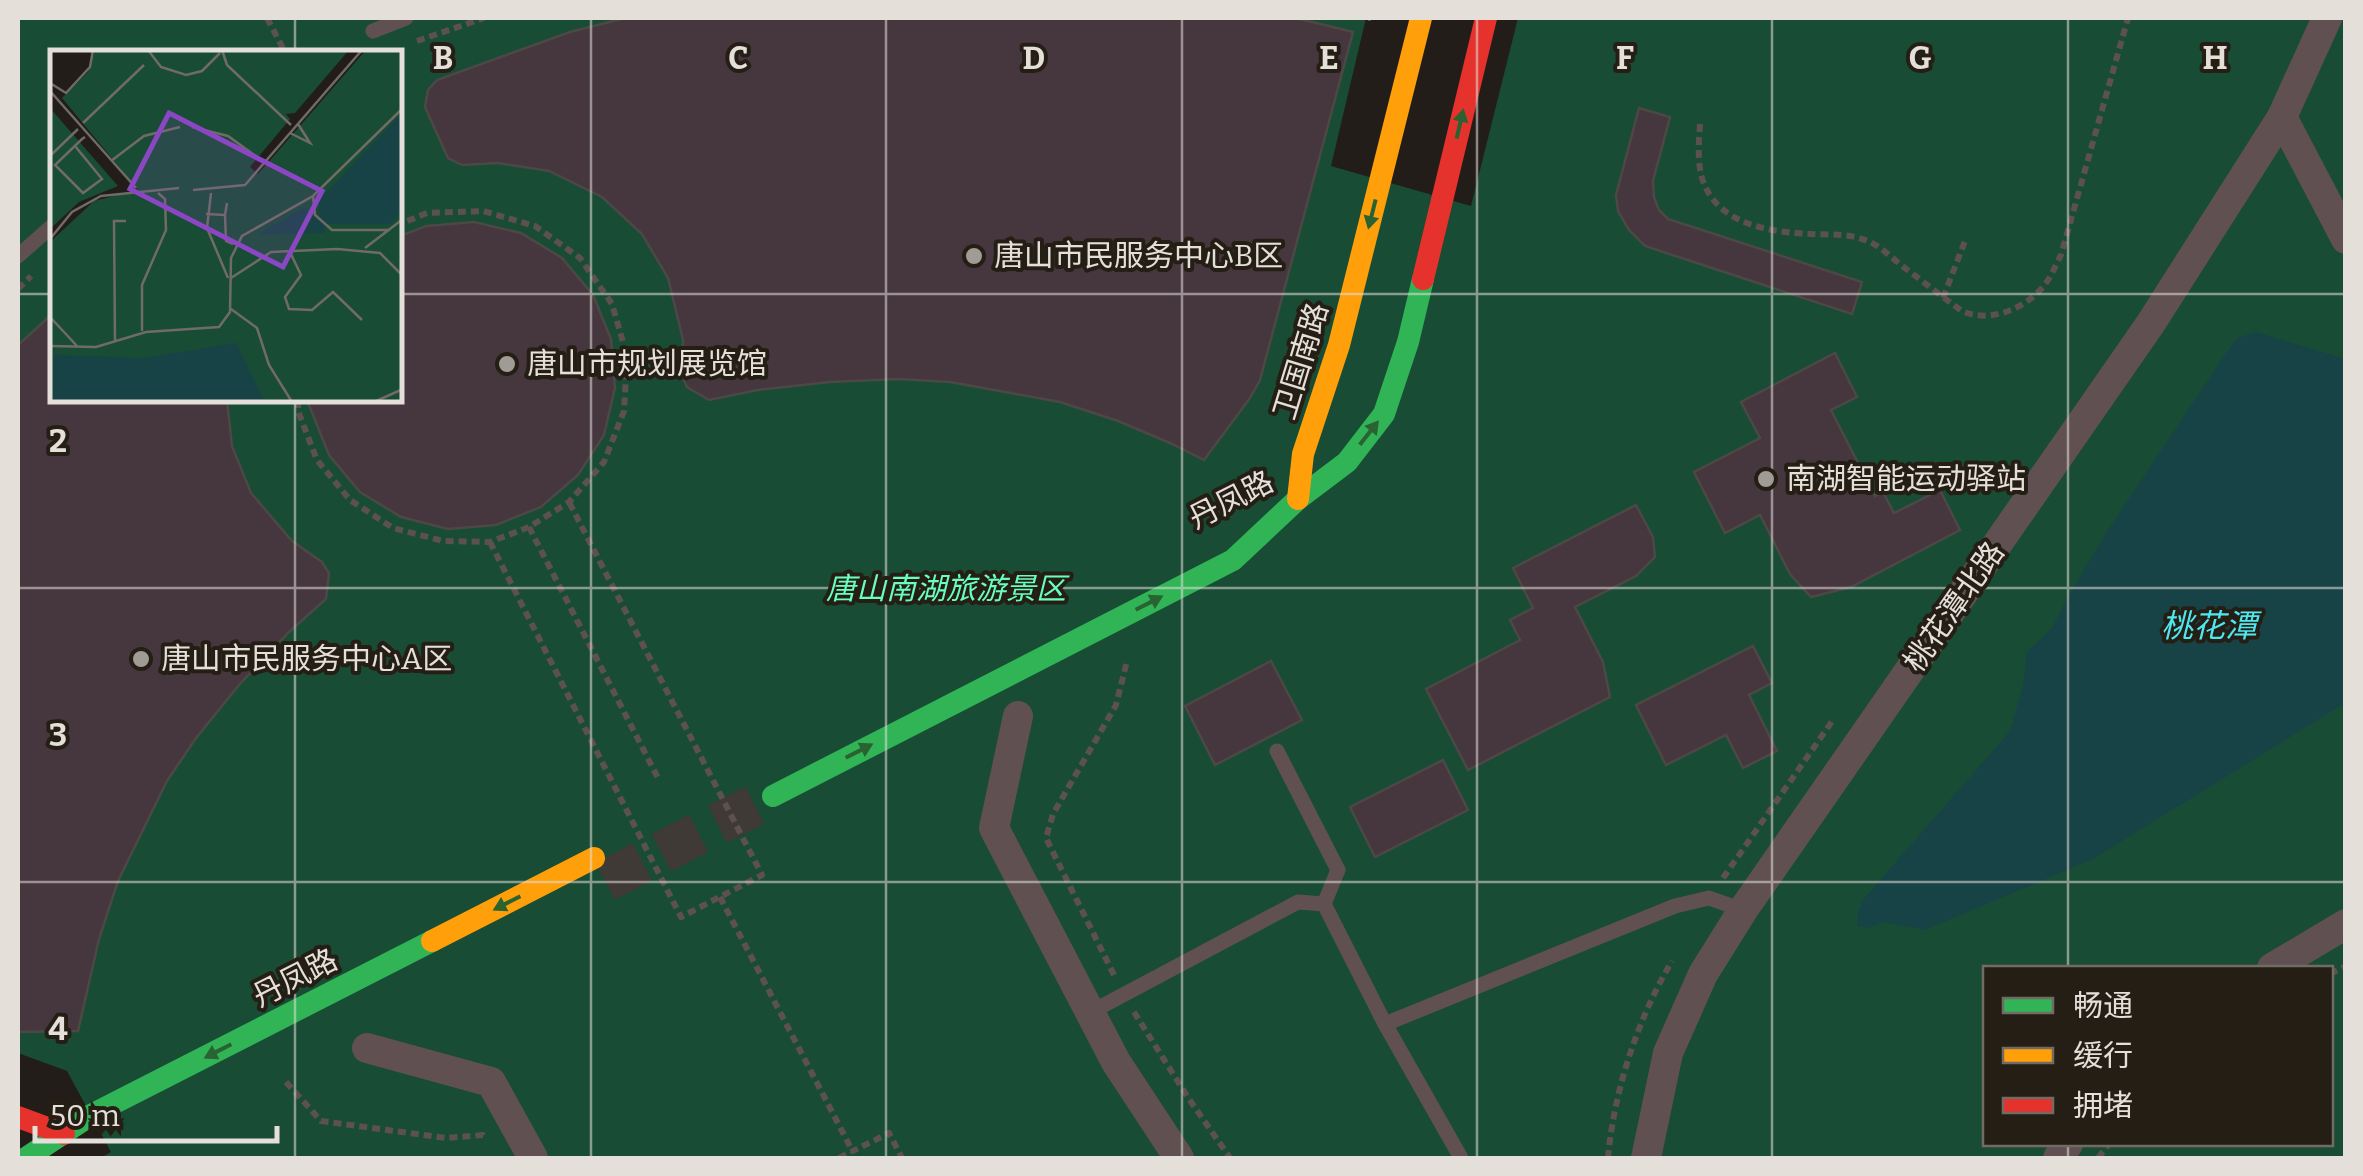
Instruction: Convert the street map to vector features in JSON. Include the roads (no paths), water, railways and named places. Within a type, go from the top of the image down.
[{"type":"main road","name":"卫国南路","points":[[1298,499],[1303,454],[1340,345],[1421,18]]},
{"type":"main road","points":[[1298,499],[1347,462],[1384,414],[1408,342],[1486,18]]},
{"type":"main road","name":"丹凤路","points":[[1231,534],[1298,499]]},
{"type":"main road","name":"丹凤路","points":[[772,796],[1233,560],[1298,499]]},
{"type":"main road","name":"丹凤路","points":[[26,1158],[91,1115],[594,858]]},
{"type":"main road","points":[[18,1116],[64,1134]]},
{"type":"main road","points":[[48,1158],[99,1137]]},
{"type":"street","name":"桃花潭北路","points":[[1646,1158],[1668,1053],[1704,974],[1743,910],[2151,323],[2282,117],[2327,18]]},
{"type":"street","points":[[2282,117],[2346,239]]},
{"type":"street","points":[[1018,716],[994,828],[1116,1062],[1179,1158]]},
{"type":"street","points":[[2276,966],[2341,933]]},
{"type":"street","points":[[367,1048],[491,1082],[534,1158]]},
{"type":"lane","points":[[373,31],[406,18]]},
{"type":"lane","points":[[18,256],[50,228]]},
{"type":"lane","points":[[1277,751],[1338,870],[1324,904],[1461,1158]]},
{"type":"lane","points":[[1386,1024],[1675,906],[1709,898],[1743,910]]},
{"type":"lane","points":[[1089,1013],[1298,902],[1324,904]]},
{"type":"water","name":"桃花潭","points":[[2256,332],[2345,359],[2345,703],[2093,859],[1925,930],[1884,922],[1867,928],[1857,926],[1862,901],[2011,730],[2027,652],[2052,628],[2110,527],[2224,356],[2237,338]]},
{"type":"tunnel","points":[[605,881],[773,796]]},
{"type":"place","name":"唐山市民服务中心B区","points":[[974,256]]},
{"type":"place","name":"唐山市规划展览馆","points":[[507,364]]},
{"type":"place","name":"南湖智能运动驿站","points":[[1766,479]]},
{"type":"place","name":"唐山市民服务中心A区","points":[[141,659]]},
{"type":"park label","name":"唐山南湖旅游景区","points":[[946,589]]}]
